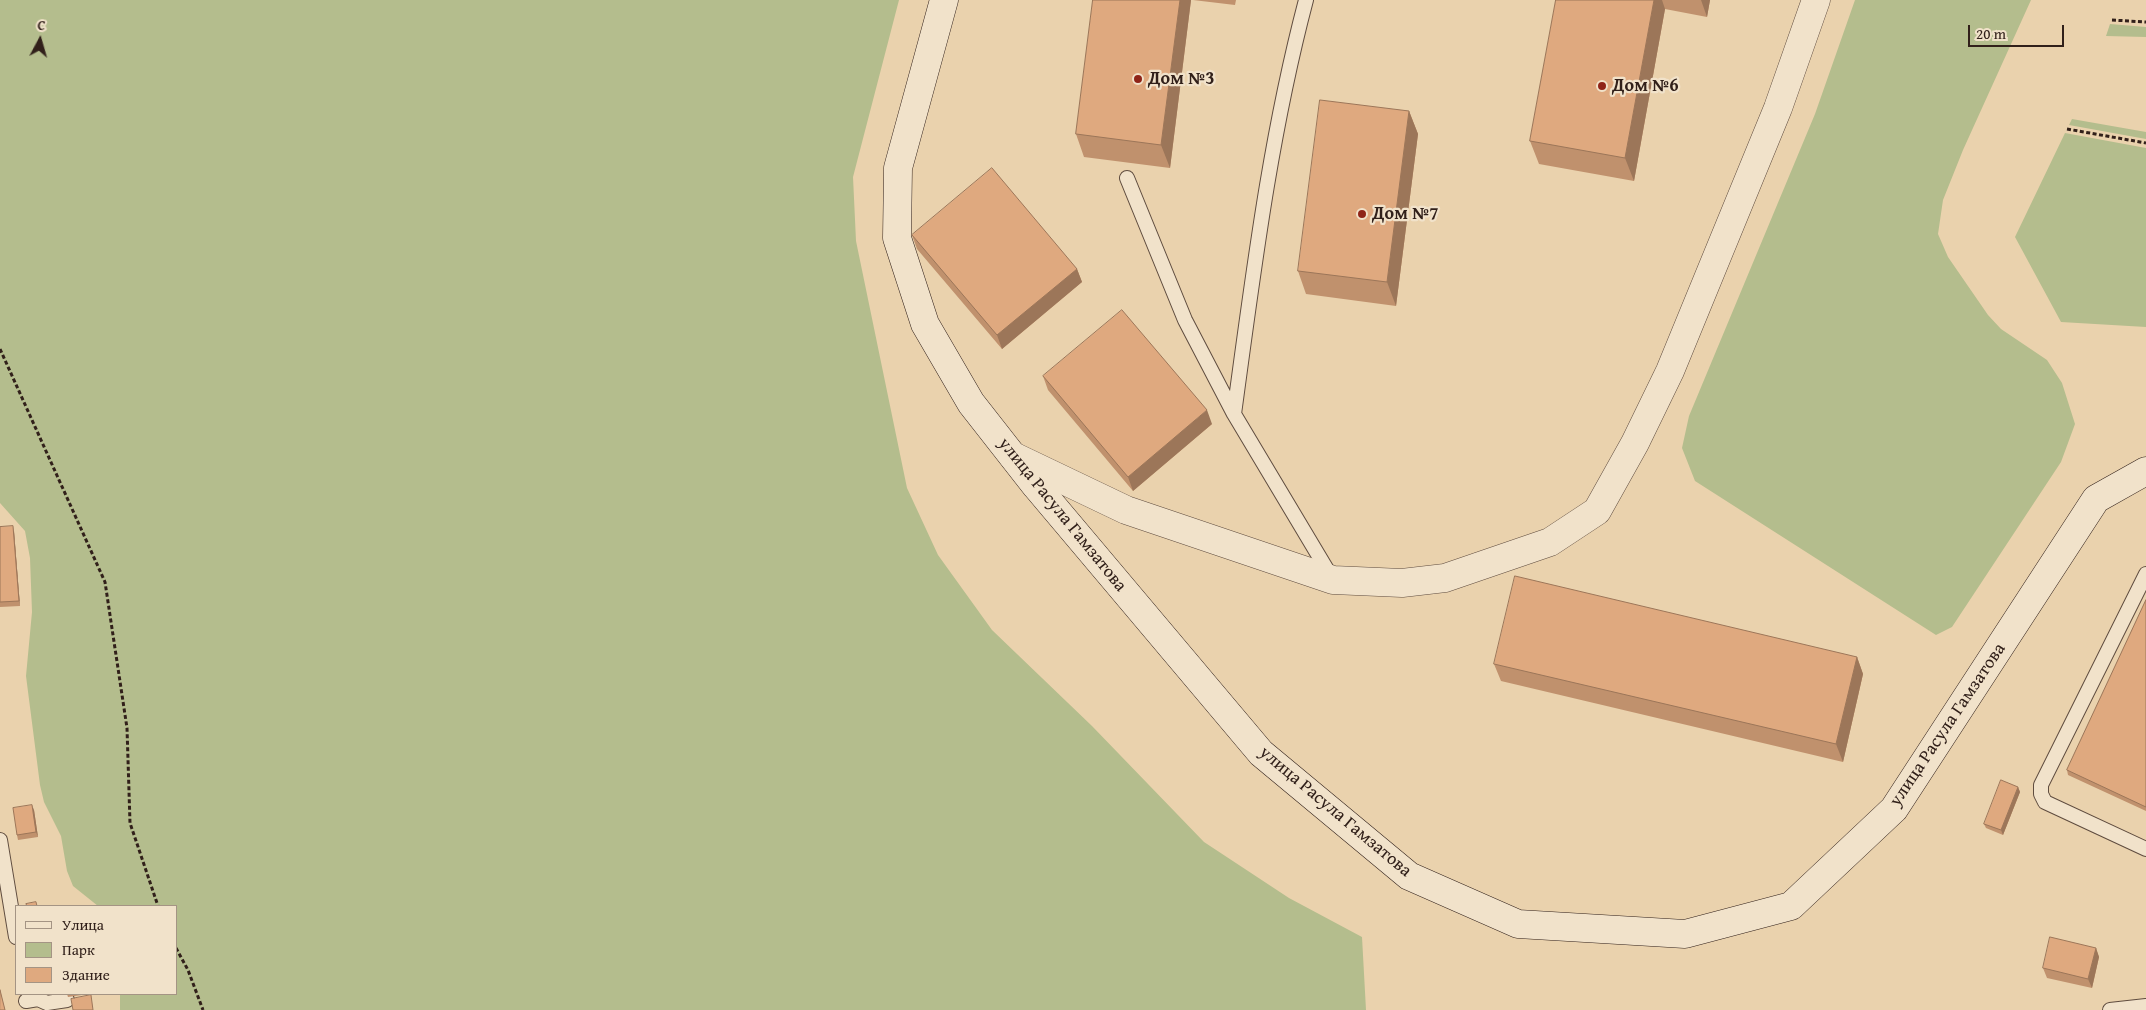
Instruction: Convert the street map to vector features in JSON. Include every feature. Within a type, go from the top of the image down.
[{"type":"main road","name":"улица Расула Гамзатова","points":[[944,0],[898,168],[897,238],[925,324],[971,403],[1036,486],[1261,753],[1409,876],[1518,924],[1685,934],[1791,906],[1894,809],[2096,499],[2146,471]]},
{"type":"main road","points":[[1013,456],[1126,510],[1333,580],[1402,583],[1445,578],[1550,542],[1597,511],[1635,443],[1670,371],[1778,108],[1816,0]]},
{"type":"lane","points":[[1234,414],[1268,174],[1290,60],[1306,0]]},
{"type":"lane","points":[[1127,178],[1185,320],[1234,414],[1333,580]]},
{"type":"lane","points":[[2146,574],[2041,785],[2041,794],[2044,802],[2146,849]]},
{"type":"lane","points":[[0,840],[15,931]]},
{"type":"lane","points":[[26,1002],[67,1000]]},
{"type":"lane","points":[[2110,1010],[2146,1006]]},
{"type":"path","points":[[2112,20],[2146,22]]},
{"type":"path","points":[[2067,129],[2146,143]]},
{"type":"path","points":[[0,349],[105,582],[127,728],[130,822],[158,905]]},
{"type":"path","points":[[178,952],[188,970],[203,1010]]},
{"type":"green space","points":[[0,0],[899,0],[853,177],[856,241],[907,488],[938,555],[992,630],[1092,726],[1204,842],[1289,898],[1362,937],[1366,1010],[120,1010],[120,995],[178,995],[178,905],[97,905],[73,886],[67,871],[61,836],[44,802],[40,785],[26,676],[32,612],[30,558],[25,531],[0,503]]},
{"type":"green space","points":[[1855,0],[2031,0],[1963,150],[1943,200],[1938,234],[1948,257],[1988,315],[2001,329],[2047,360],[2062,383],[2075,424],[2061,462],[1952,627],[1936,635],[1695,481],[1682,448],[1689,416],[1815,114]]},
{"type":"green space","points":[[2110,24],[2146,27],[2146,37],[2106,36]]},
{"type":"green space","points":[[2072,119],[2146,132],[2146,139],[2069,125]]},
{"type":"green space","points":[[2065,133],[2146,148],[2146,327],[2061,322],[2015,237]]},
{"type":"building","name":"Дом №3","points":[[1093,0],[1180,0],[1161,145],[1076,134]]},
{"type":"building","name":"Дом №6","points":[[1556,0],[1654,0],[1625,158],[1530,141]]},
{"type":"building","name":"Дом №7","points":[[1320,100],[1409,111],[1387,282],[1298,271]]},
{"type":"building","points":[[992,168],[1077,269],[997,335],[912,235]]},
{"type":"building","points":[[1122,310],[1207,410],[1128,477],[1043,376]]},
{"type":"building","points":[[13,526],[19,601],[0,602],[0,527]]},
{"type":"building","points":[[1515,576],[1857,657],[1836,744],[1494,664]]},
{"type":"building","points":[[2146,600],[2146,807],[2067,770]]},
{"type":"building","points":[[2001,780],[2018,787],[2001,830],[1984,824]]},
{"type":"building","points":[[32,805],[36,832],[17,835],[13,808]]},
{"type":"building","points":[[36,902],[37,905],[26,905]]},
{"type":"building","points":[[2050,937],[2096,948],[2088,979],[2043,968]]},
{"type":"building","points":[[0,990],[5,1010],[0,1010]]},
{"type":"building","points":[[91,995],[93,1010],[73,1010],[71,999]]},
{"type":"place","name":"Дом №3","points":[[1138,79]]},
{"type":"place","name":"Дом №6","points":[[1602,86]]},
{"type":"place","name":"Дом №7","points":[[1362,214]]}]
